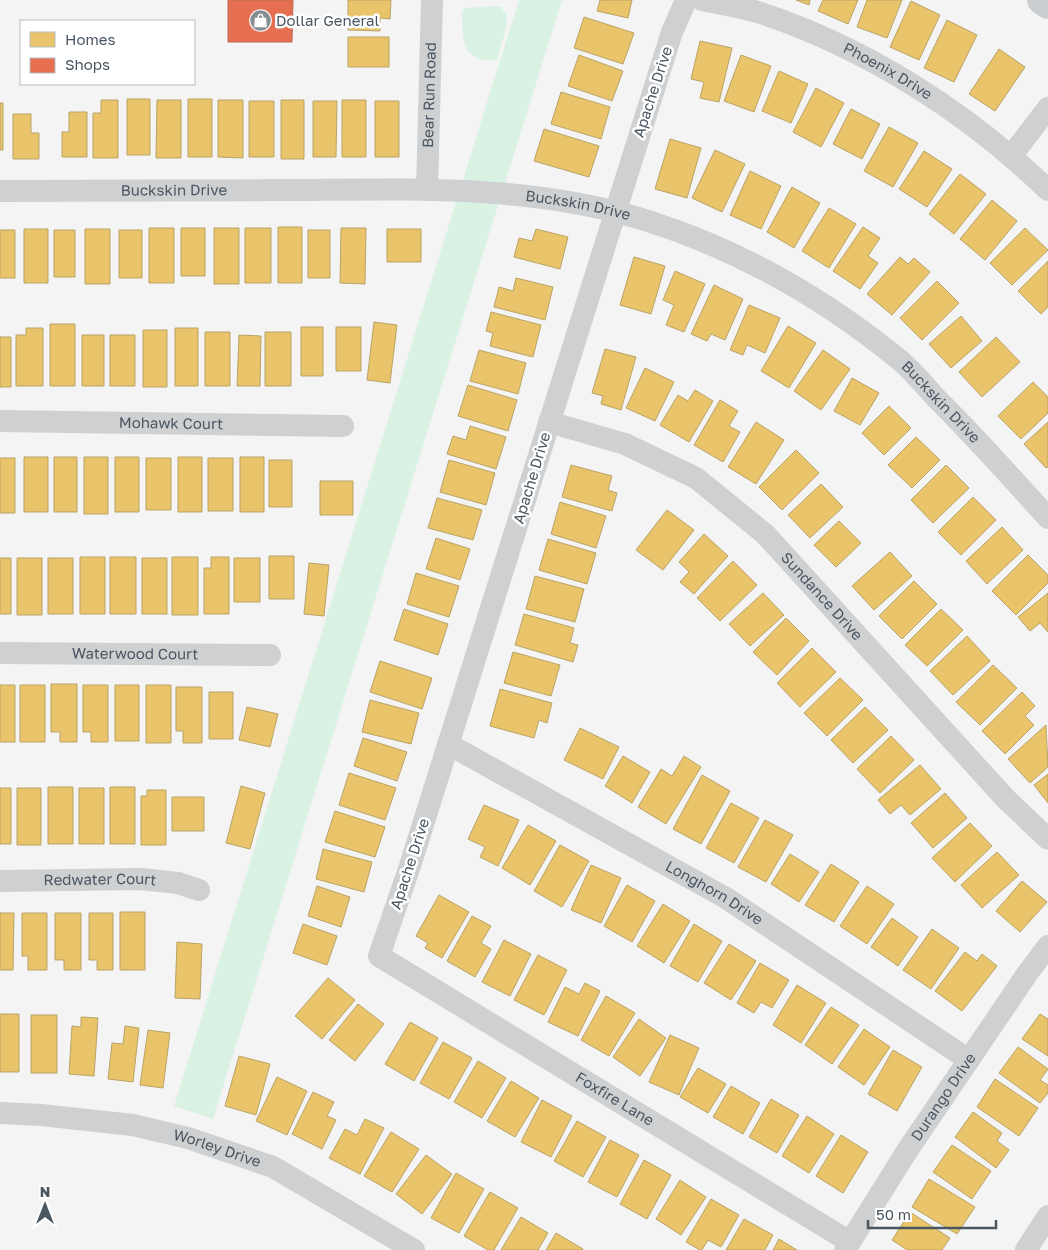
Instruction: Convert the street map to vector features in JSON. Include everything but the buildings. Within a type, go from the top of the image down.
[{"type":"main road","points":[[1040,0],[1048,5]]},
{"type":"street","name":"Bear Run Road","points":[[427,190],[432,0]]},
{"type":"street","name":"Apache Drive","points":[[379,956],[448,744],[672,32],[686,0]]},
{"type":"street","name":"Phoenix Drive","points":[[702,0],[760,12],[859,53],[956,113],[1012,155],[1048,190]]},
{"type":"street","points":[[1012,155],[1048,108]]},
{"type":"street","name":"Buckskin Drive","points":[[0,191],[427,190],[558,200],[646,220],[694,237],[751,262],[803,292],[858,328],[899,359],[967,428],[1048,518]]},
{"type":"street","name":"Mohawk Court","points":[[0,421],[342,426]]},
{"type":"street","name":"Sundance Drive","points":[[549,422],[624,444],[696,478],[758,528],[1005,798],[1048,839]]},
{"type":"street","name":"Waterwood Court","points":[[0,654],[270,655]]},
{"type":"street","name":"Longhorn Drive","points":[[448,744],[726,898],[969,1060]]},
{"type":"street","name":"Redwater Court","points":[[0,881],[141,879],[178,883],[199,890]]},
{"type":"street","name":"Durango Drive","points":[[848,1246],[907,1150],[1048,946]]},
{"type":"street","name":"Foxfire Lane","points":[[379,956],[848,1246]]},
{"type":"street","name":"Worley Drive","points":[[0,1114],[42,1115],[133,1125],[188,1138],[273,1167],[414,1250]]},
{"type":"street","points":[[1026,1250],[1048,1216]]},
{"type":"green space","points":[[519,0],[562,0],[213,1119],[174,1106]]},
{"type":"green space","points":[[501,7],[507,16],[506,29],[497,60],[476,58],[466,48],[462,12],[465,8]]},
{"type":"place","name":"Dollar General","points":[[260,21]]}]
